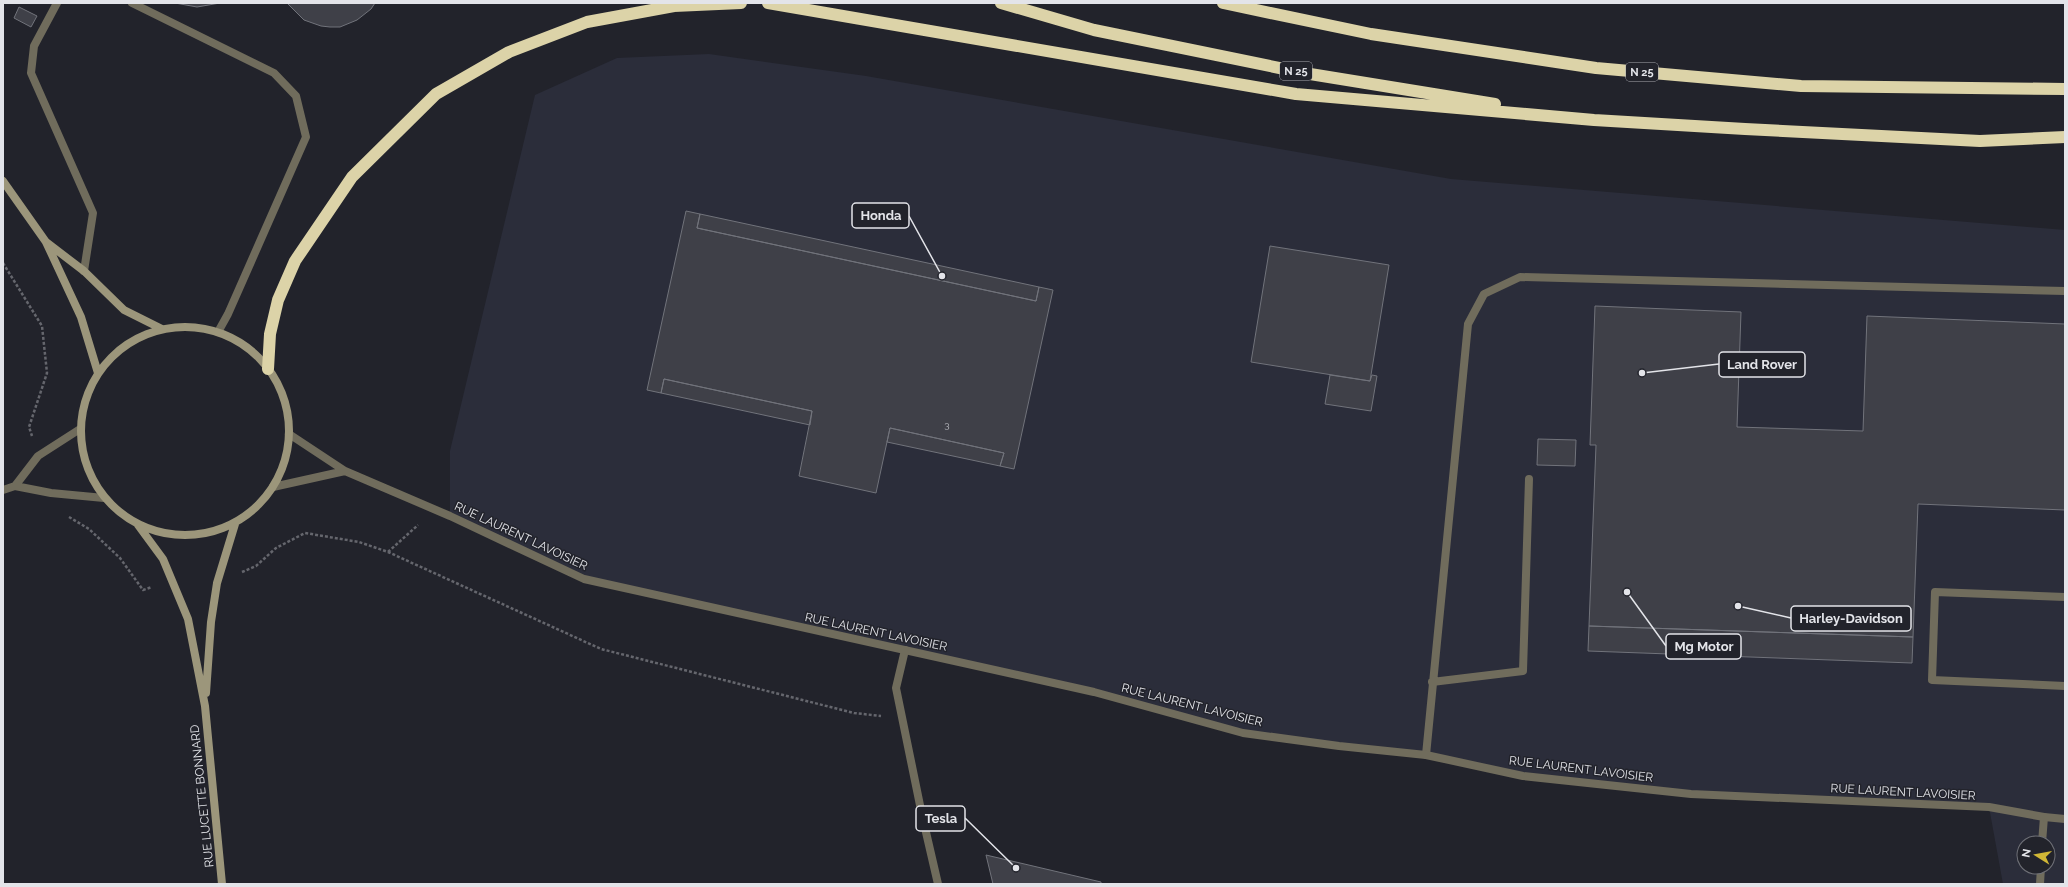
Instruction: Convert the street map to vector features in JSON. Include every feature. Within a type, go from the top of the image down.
[{"type":"highway","points":[[268,369],[270,334],[278,300],[295,261],[352,178],[436,94],[509,52],[587,22],[674,6],[741,3]]},
{"type":"highway","points":[[768,3],[1296,94],[1594,120]]},
{"type":"highway","name":"N 25","points":[[1001,3],[1094,30],[1304,73],[1594,120],[1980,141],[2065,137]]},
{"type":"highway","name":"N 25","points":[[1223,3],[1371,34],[1596,68],[1801,86],[2065,89]]},
{"type":"street","points":[[57,3],[34,46],[31,73],[93,213],[84,271]]},
{"type":"street","points":[[132,3],[274,73],[296,96],[306,137],[228,314],[218,332]]},
{"type":"street","points":[[3,181],[46,242],[81,317],[98,373]]},
{"type":"street","points":[[46,242],[84,271],[124,310],[162,329]]},
{"type":"street","points":[[1426,755],[1468,324],[1484,294],[1520,278],[2065,291]]},
{"type":"street","points":[[181,327],[200,328],[218,332],[237,341],[254,353],[268,369],[280,389],[287,411],[289,434],[284,462],[273,487],[256,508],[234,524],[203,535],[169,535],[138,525],[119,513],[104,498],[91,477],[82,454],[80,429],[85,399],[98,373],[111,358],[126,345],[143,335],[162,329],[181,327]]},
{"type":"street","points":[[15,486],[38,456],[80,429]]},
{"type":"street","name":"RUE LAURENT LAVOISIER","points":[[289,434],[344,471],[435,510],[584,579],[1094,692],[1243,733],[1339,746],[1426,755],[1523,776],[1691,794],[1989,807],[2044,817],[2065,818]]},
{"type":"street","points":[[273,487],[344,471]]},
{"type":"street","points":[[1432,682],[1523,671],[1529,479]]},
{"type":"street","points":[[3,490],[15,486],[51,493],[104,498]]},
{"type":"street","name":"RUE LUCETTE BONNARD","points":[[205,706],[211,622],[217,583],[234,524]]},
{"type":"street","name":"RUE LUCETTE BONNARD","points":[[138,525],[163,558],[188,619],[205,706],[222,884]]},
{"type":"street","points":[[2065,597],[1935,592],[1932,680],[2065,686]]},
{"type":"street","points":[[905,650],[896,688],[938,884]]},
{"type":"street","points":[[2043,835],[2044,817]]},
{"type":"path","points":[[3,263],[42,326],[47,373],[29,427],[38,456]]},
{"type":"path","points":[[51,493],[62,512],[88,529],[120,558],[143,590],[172,581]]},
{"type":"path","points":[[388,552],[435,510]]},
{"type":"path","points":[[217,583],[256,566],[276,548],[305,532],[359,542],[388,552],[601,648],[854,712],[902,719]]},
{"type":"shaded area","points":[[709,54],[866,76],[1451,179],[2065,230],[2065,884],[2003,884],[1989,807],[1691,794],[1523,776],[1426,755],[1243,733],[1094,692],[584,579],[450,516],[450,451],[535,95],[617,58]]},
{"type":"building","points":[[175,3],[220,3],[197,7]]},
{"type":"building","points":[[287,3],[375,3],[371,9],[357,20],[340,27],[330,27],[321,26],[304,20]]},
{"type":"building","points":[[19,7],[37,16],[31,27],[14,18]]},
{"type":"building","points":[[686,211],[700,214],[697,228],[1036,301],[1039,287],[1053,290],[1014,469],[1000,466],[1004,453],[890,428],[876,493],[799,476],[812,411],[664,379],[661,393],[647,390]]},
{"type":"building","points":[[700,214],[1039,287],[1036,301],[697,228]]},
{"type":"building","points":[[1270,246],[1389,265],[1370,381],[1251,362]]},
{"type":"building","points":[[1595,306],[1741,312],[1737,427],[1863,431],[1867,316],[2065,324],[2065,510],[1918,504],[1913,637],[1589,626],[1596,445],[1590,445]]},
{"type":"building","points":[[1330,375],[1370,381],[1372,375],[1377,376],[1371,411],[1325,404]]},
{"type":"building","points":[[664,379],[812,411],[810,425],[661,393]]},
{"type":"building","points":[[890,428],[1004,453],[1000,466],[887,442]]},
{"type":"building","points":[[1538,439],[1576,440],[1575,466],[1537,465]]},
{"type":"building","points":[[1589,626],[1913,637],[1912,663],[1588,651]]},
{"type":"building","points":[[986,855],[1101,882],[1101,884],[993,884]]},
{"type":"place","name":"Honda","points":[[942,276]]},
{"type":"place","name":"Land Rover","points":[[1642,373]]},
{"type":"place","name":"Mg Motor","points":[[1627,592]]},
{"type":"place","name":"Harley-Davidson","points":[[1738,606]]},
{"type":"place","name":"Tesla","points":[[1016,868]]}]
